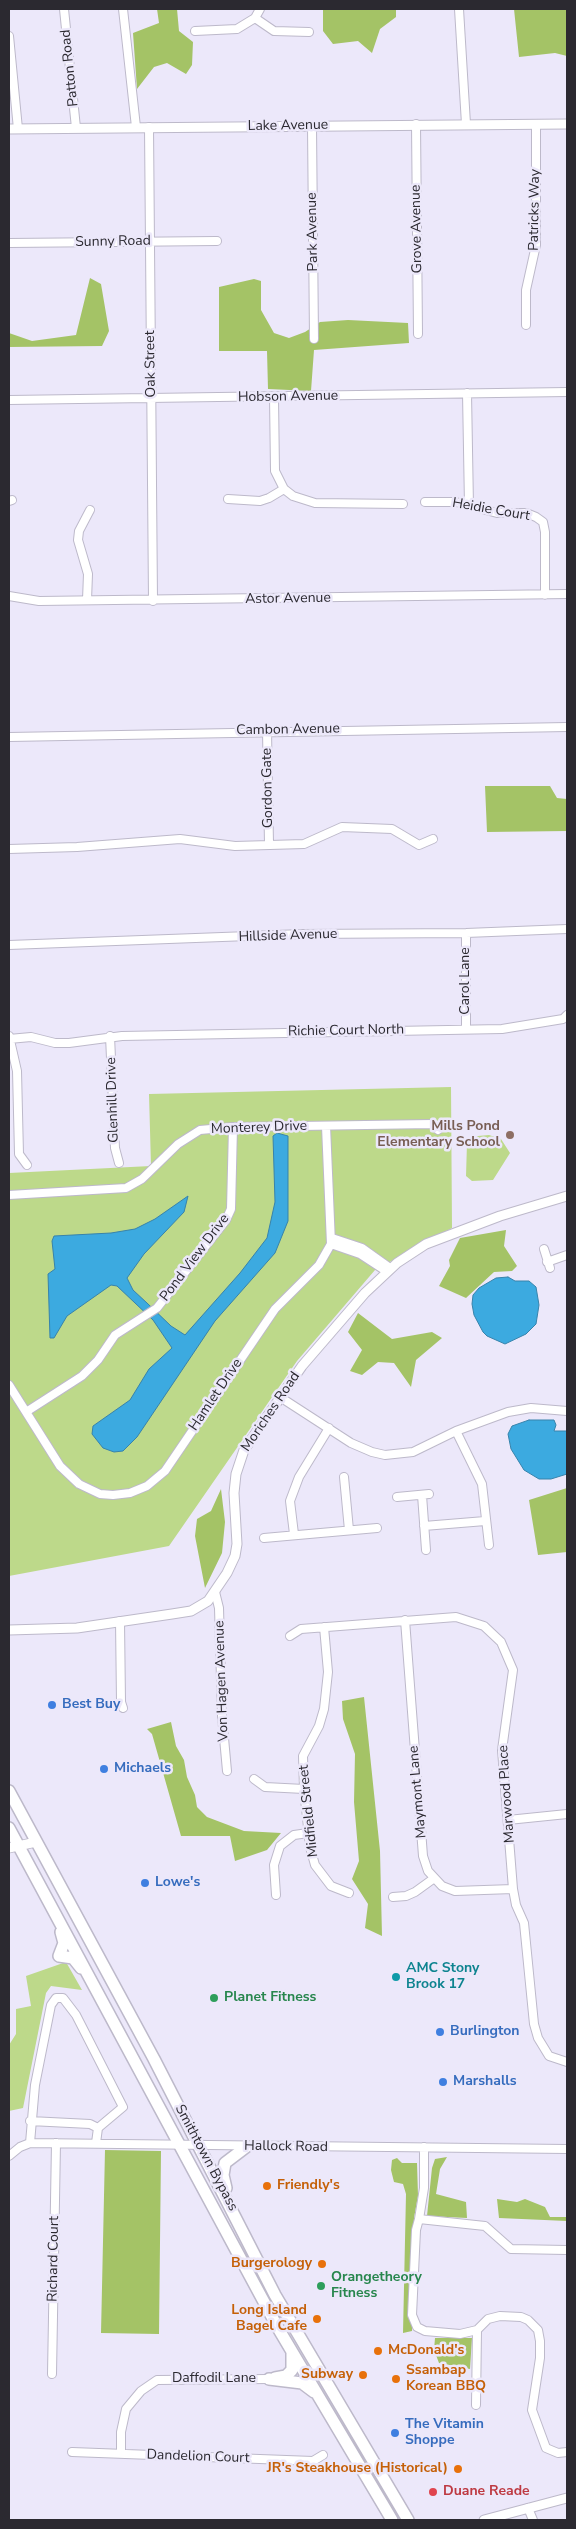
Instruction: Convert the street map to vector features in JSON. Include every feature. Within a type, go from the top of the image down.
[{"type":"highway","name":"Smithtown Bypass","points":[[9,1791],[200,2146],[301,2342],[408,2520]]},
{"type":"highway","name":"Smithtown Bypass","points":[[9,1828],[14,1848],[57,1916],[291,2351],[392,2520]]},
{"type":"highway","points":[[57,1916],[64,1941],[59,1956],[72,1958],[92,1981]]},
{"type":"highway","points":[[229,2202],[223,2169],[229,2158],[246,2147]]},
{"type":"highway","points":[[269,2380],[283,2377],[290,2372],[292,2367],[291,2351]]},
{"type":"highway","points":[[269,2380],[302,2383],[319,2397]]},
{"type":"main road","name":"Lake Avenue","points":[[13,129],[567,124]]},
{"type":"main road","name":"Moriches Road","points":[[9,1630],[77,1628],[191,1611],[208,1601],[235,1556],[237,1544],[234,1493],[236,1474],[244,1450],[315,1350],[388,1270],[426,1244],[500,1216],[567,1196]]},
{"type":"main road","points":[[14,1848],[36,1842]]},
{"type":"main road","points":[[484,2520],[567,2498]]},
{"type":"street","name":"Patton Road","points":[[64,9],[76,128]]},
{"type":"street","points":[[123,9],[136,128]]},
{"type":"street","points":[[195,31],[237,29],[255,18],[260,9]]},
{"type":"street","points":[[459,9],[466,124]]},
{"type":"street","points":[[255,18],[274,30],[309,32]]},
{"type":"street","points":[[9,36],[13,129]]},
{"type":"street","name":"Grove Avenue","points":[[416,124],[418,334]]},
{"type":"street","name":"Patricks Way","points":[[526,325],[526,290],[536,245],[536,124]]},
{"type":"street","name":"Park Avenue","points":[[312,126],[314,339]]},
{"type":"street","name":"Oak Street","points":[[149,127],[153,601]]},
{"type":"street","name":"Sunny Road","points":[[9,243],[217,240]]},
{"type":"street","name":"Hobson Avenue","points":[[9,400],[567,392]]},
{"type":"street","points":[[467,393],[469,506]]},
{"type":"street","points":[[274,397],[275,471],[284,489],[305,501],[352,504],[403,504]]},
{"type":"street","points":[[228,499],[260,501],[270,498],[284,489]]},
{"type":"street","name":"Heidie Court","points":[[425,502],[456,502],[497,512],[526,513],[543,522],[545,532],[545,595]]},
{"type":"street","points":[[87,600],[88,574],[78,540],[78,530],[90,510]]},
{"type":"street","name":"Astor Avenue","points":[[9,596],[33,601],[153,601],[567,594]]},
{"type":"street","name":"Cambon Avenue","points":[[9,737],[567,727]]},
{"type":"street","name":"Gordon Gate","points":[[266,731],[268,844]]},
{"type":"street","points":[[9,849],[180,838],[235,846],[304,844],[342,827],[392,829],[419,845],[433,839]]},
{"type":"street","name":"Hillside Avenue","points":[[9,945],[302,934],[466,933],[567,929]]},
{"type":"street","name":"Carol Lane","points":[[466,933],[466,1029]]},
{"type":"street","name":"Richie Court North","points":[[110,1036],[502,1029],[564,1019],[567,1015]]},
{"type":"street","points":[[27,1165],[19,1154],[17,1071],[9,1037],[32,1037],[55,1043],[69,1043],[110,1036]]},
{"type":"street","name":"Glenhill Drive","points":[[110,1036],[115,1148],[119,1163]]},
{"type":"street","points":[[9,1106],[18,1106]]},
{"type":"street","name":"Monterey Drive","points":[[9,1195],[126,1188],[142,1179],[178,1144],[200,1130],[233,1127],[432,1124],[438,1130]]},
{"type":"street","points":[[326,1126],[331,1241],[362,1248],[388,1270]]},
{"type":"street","name":"Pond View Drive","points":[[26,1412],[82,1376],[98,1360],[115,1335],[157,1308],[226,1220],[231,1209],[233,1127]]},
{"type":"street","name":"Hamlet Drive","points":[[9,1385],[60,1466],[79,1484],[100,1494],[113,1495],[130,1493],[147,1486],[165,1471],[275,1309],[319,1265],[331,1241]]},
{"type":"street","points":[[544,1249],[548,1265],[567,1257]]},
{"type":"street","points":[[280,1397],[361,1448],[391,1455],[413,1452],[456,1431],[508,1412],[531,1408],[567,1411]]},
{"type":"street","points":[[294,1534],[290,1501],[299,1477],[329,1428]]},
{"type":"street","points":[[456,1431],[482,1484],[489,1545]]},
{"type":"street","points":[[344,1477],[349,1530]]},
{"type":"street","points":[[396,1497],[425,1494],[424,1526],[426,1550]]},
{"type":"street","points":[[424,1526],[485,1521]]},
{"type":"street","points":[[264,1538],[377,1528]]},
{"type":"street","name":"Von Hagen Avenue","points":[[215,1592],[219,1608],[222,1716],[227,1771]]},
{"type":"street","name":"Marwood Place","points":[[290,1636],[301,1628],[456,1617],[472,1620],[490,1630],[505,1649],[513,1676],[502,1746],[513,1889],[516,1905],[524,1923],[534,2024],[538,2038],[549,2056],[567,2062]]},
{"type":"street","name":"Maymont Lane","points":[[405,1620],[423,1856],[433,1879]]},
{"type":"street","points":[[120,1621],[121,1702],[123,1708]]},
{"type":"street","name":"Midfield Street","points":[[324,1627],[328,1672],[324,1709],[319,1726],[303,1756],[308,1833],[311,1853],[318,1871],[332,1886],[349,1893]]},
{"type":"street","points":[[254,1779],[265,1787],[304,1788]]},
{"type":"street","points":[[508,1820],[567,1814]]},
{"type":"street","points":[[276,1895],[274,1865],[280,1846],[294,1835],[308,1833]]},
{"type":"street","points":[[394,1897],[406,1896],[415,1892],[433,1879],[446,1888],[455,1891],[513,1889]]},
{"type":"street","points":[[9,2156],[20,2147],[30,2143],[30,2121],[51,2006],[56,1998],[63,1998],[76,2015],[123,2107],[98,2128],[96,2143]]},
{"type":"street","points":[[30,2121],[90,2124],[98,2128]]},
{"type":"street","name":"Hallock Road","points":[[30,2143],[246,2147],[567,2149]]},
{"type":"street","name":"Richard Court","points":[[52,2374],[56,2143]]},
{"type":"street","points":[[424,2147],[424,2188],[416,2230],[412,2279],[412,2315],[417,2327],[435,2333],[460,2334],[477,2330],[488,2319],[500,2316],[522,2317],[538,2330],[540,2358],[532,2410],[546,2448],[558,2453],[567,2452]]},
{"type":"street","points":[[419,2219],[485,2226],[511,2249],[567,2250]]},
{"type":"street","points":[[476,2405],[477,2330]]},
{"type":"street","name":"Daffodil Lane","points":[[121,2454],[121,2432],[126,2409],[141,2391],[157,2380],[269,2380]]},
{"type":"street","name":"Dandelion Court","points":[[72,2452],[313,2461],[323,2456]]},
{"type":"street","points":[[528,2508],[533,2520]]},
{"type":"green space","points":[[157,9],[177,9],[179,31],[193,42],[192,65],[186,74],[167,63],[154,67],[137,89],[133,33],[159,23]]},
{"type":"green space","points":[[323,9],[396,9],[396,17],[380,29],[372,53],[358,41],[333,44],[323,31]]},
{"type":"green space","points":[[514,9],[567,9],[567,56],[555,53],[519,57]]},
{"type":"green space","points":[[90,278],[101,284],[109,331],[102,346],[9,347],[9,333],[32,341],[76,335]]},
{"type":"green space","points":[[254,279],[261,281],[261,310],[274,333],[289,338],[305,332],[320,322],[348,320],[408,323],[409,343],[314,350],[311,391],[268,389],[267,351],[219,351],[219,287]]},
{"type":"green space","points":[[485,786],[550,786],[557,798],[567,799],[567,831],[487,832]]},
{"type":"green space","points":[[451,1087],[452,1228],[375,1270],[297,1361],[169,1546],[9,1576],[9,1173],[151,1166],[149,1094]]},
{"type":"green space","points":[[489,1135],[501,1139],[510,1153],[493,1180],[472,1181],[466,1176],[467,1143],[478,1136]]},
{"type":"green space","points":[[506,1230],[504,1246],[517,1266],[512,1271],[494,1272],[466,1298],[439,1286],[450,1266],[449,1260],[460,1238]]},
{"type":"green space","points":[[358,1313],[392,1339],[432,1332],[442,1338],[416,1360],[411,1387],[394,1363],[378,1362],[362,1375],[350,1371],[362,1350],[348,1332]]},
{"type":"green space","points":[[567,1488],[567,1552],[538,1555],[529,1500]]},
{"type":"green space","points":[[221,1489],[225,1522],[222,1553],[205,1588],[195,1536],[197,1519],[211,1511]]},
{"type":"green space","points":[[364,1697],[380,1851],[382,1936],[365,1928],[368,1904],[352,1879],[359,1861],[354,1802],[355,1754],[343,1719],[342,1701]]},
{"type":"green space","points":[[171,1722],[176,1746],[184,1760],[187,1777],[195,1795],[197,1807],[207,1817],[244,1831],[281,1833],[267,1850],[235,1861],[230,1836],[181,1836],[152,1734],[147,1729]]},
{"type":"green space","points":[[66,1962],[82,1990],[51,1986],[46,1993],[23,2108],[9,2111],[9,2045],[16,2034],[16,2009],[31,2006],[26,1976]]},
{"type":"green space","points":[[105,2150],[161,2151],[159,2334],[101,2333]]},
{"type":"green space","points":[[447,2157],[440,2169],[436,2194],[466,2202],[467,2218],[427,2216],[432,2168],[435,2159]]},
{"type":"green space","points":[[397,2158],[402,2163],[417,2163],[418,2196],[414,2218],[412,2331],[403,2333],[406,2194],[403,2184],[394,2182],[391,2170],[392,2160]]},
{"type":"green space","points":[[497,2199],[517,2202],[525,2199],[545,2207],[550,2217],[567,2217],[567,2221],[499,2218]]},
{"type":"green space","points":[[435,2338],[472,2338],[470,2369],[439,2363],[434,2350]]},
{"type":"water","points":[[277,1133],[288,1136],[288,1221],[275,1253],[215,1321],[137,1437],[123,1451],[114,1452],[103,1448],[92,1434],[93,1426],[130,1400],[149,1369],[172,1348],[153,1320],[117,1286],[111,1285],[67,1316],[54,1338],[50,1338],[48,1274],[55,1269],[52,1241],[54,1236],[111,1233],[135,1229],[155,1219],[188,1196],[184,1212],[144,1254],[127,1278],[133,1290],[171,1326],[185,1335],[240,1273],[267,1238],[275,1202],[273,1136]]},
{"type":"water","points":[[508,1277],[515,1281],[529,1281],[536,1287],[539,1305],[536,1324],[526,1334],[505,1344],[487,1336],[483,1332],[474,1315],[472,1304],[473,1295],[479,1288],[496,1278]]},
{"type":"water","points":[[529,1420],[554,1420],[556,1425],[554,1431],[567,1431],[567,1474],[551,1479],[539,1479],[524,1470],[511,1449],[508,1434],[512,1426]]},
{"type":"place","name":"Mills Pond Elementary School","points":[[510,1135]]},
{"type":"place","name":"Best Buy","points":[[52,1705]]},
{"type":"place","name":"Michaels","points":[[104,1769]]},
{"type":"place","name":"Lowe's","points":[[145,1883]]},
{"type":"place","name":"AMC Stony Brook 17","points":[[396,1977]]},
{"type":"place","name":"Planet Fitness","points":[[214,1998]]},
{"type":"place","name":"Burlington","points":[[440,2032]]},
{"type":"place","name":"Marshalls","points":[[443,2082]]},
{"type":"place","name":"Friendly's","points":[[267,2186]]},
{"type":"place","name":"Burgerology","points":[[322,2264]]},
{"type":"place","name":"Orangetheory Fitness","points":[[321,2286]]},
{"type":"place","name":"Long Island Bagel Cafe","points":[[317,2319]]},
{"type":"place","name":"McDonald's","points":[[378,2351]]},
{"type":"place","name":"Subway","points":[[363,2375]]},
{"type":"place","name":"Ssambap Korean BBQ","points":[[396,2379]]},
{"type":"place","name":"The Vitamin Shoppe","points":[[395,2433]]},
{"type":"place","name":"JR's Steakhouse (Historical)","points":[[458,2469]]},
{"type":"place","name":"Duane Reade","points":[[433,2492]]}]
